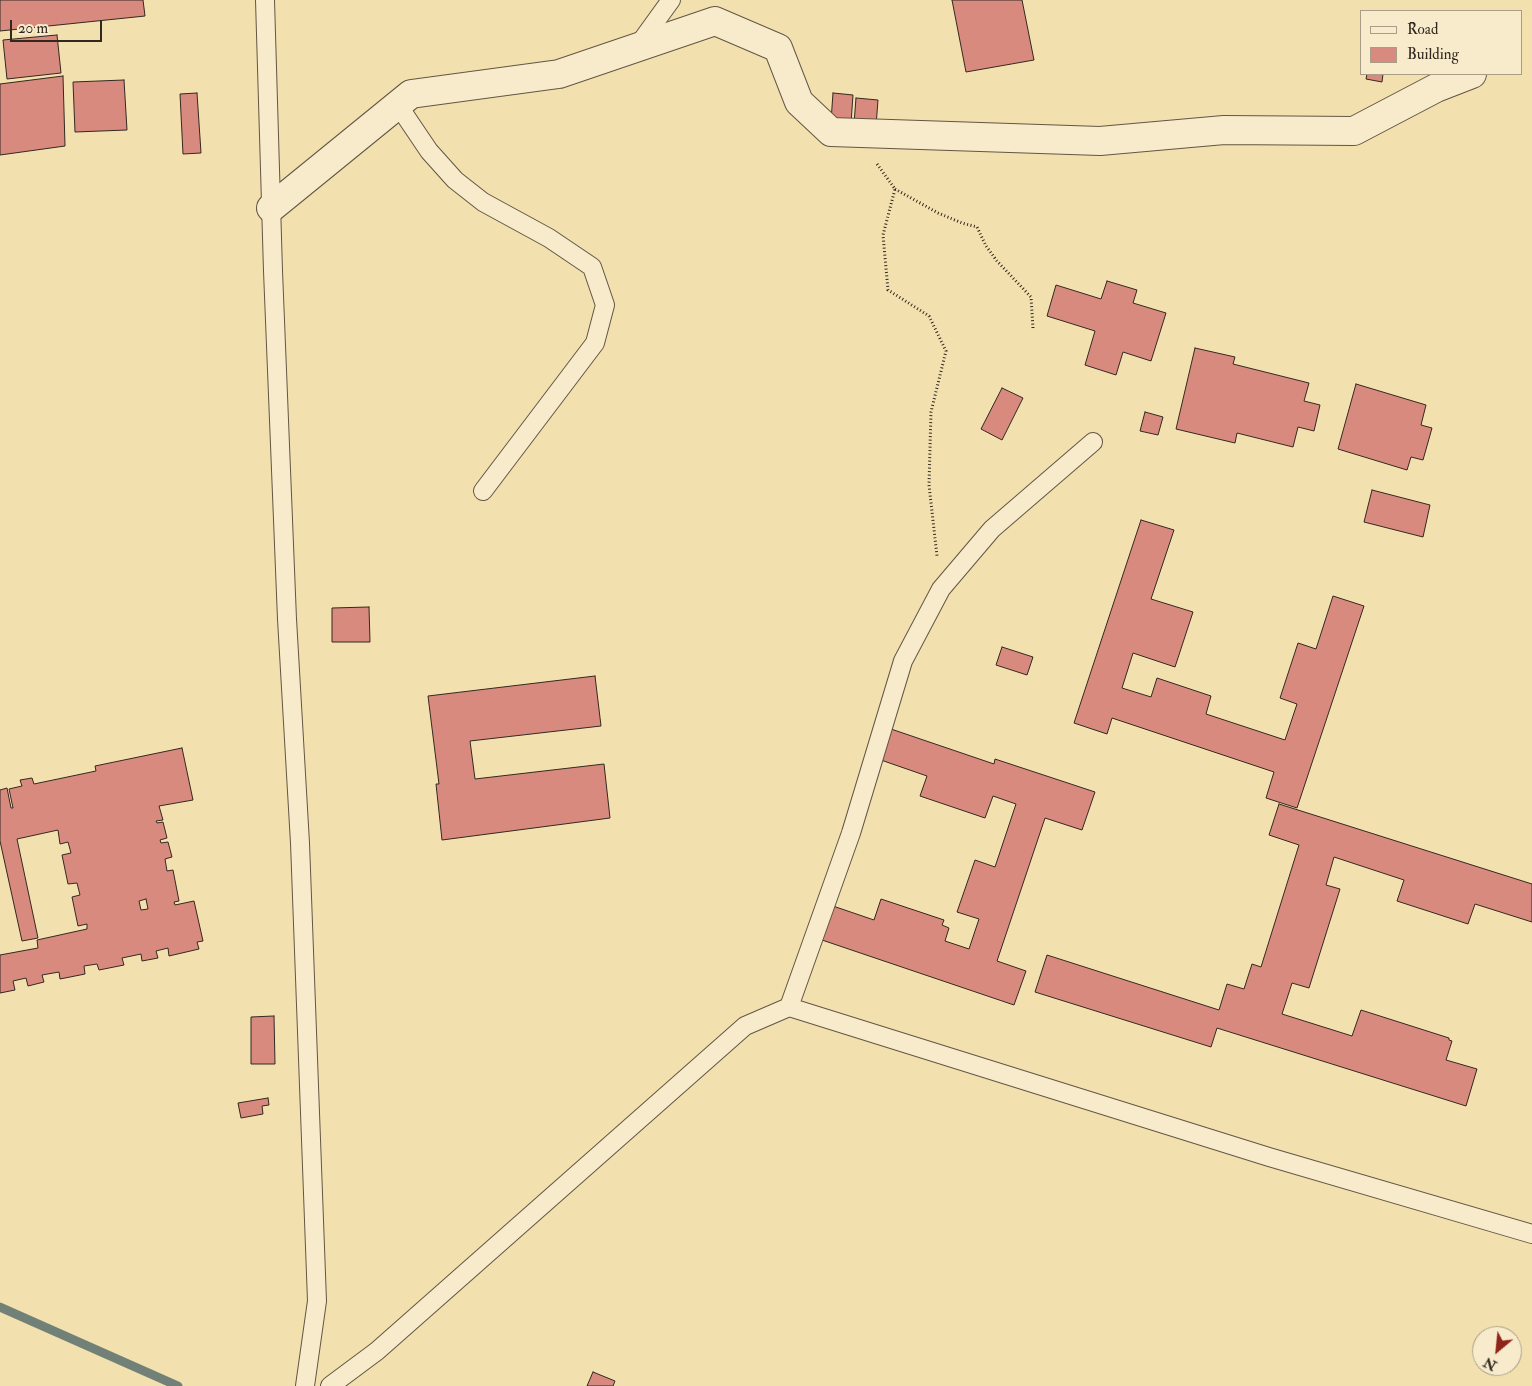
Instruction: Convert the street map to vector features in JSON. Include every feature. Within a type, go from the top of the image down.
[{"type":"street","points":[[271,208],[412,94],[559,74],[715,21],[778,48],[800,102],[831,132],[1100,142],[1224,130],[1354,131],[1436,88],[1469,75]]},
{"type":"lane","points":[[265,0],[271,208],[287,609],[300,844],[317,1301],[305,1386]]},
{"type":"lane","points":[[636,48],[671,0]]},
{"type":"lane","points":[[398,105],[429,151],[455,180],[483,202],[549,238],[592,267],[605,305],[595,343],[483,491]]},
{"type":"lane","points":[[788,1007],[851,833],[903,661],[941,589],[992,529],[1093,442]]},
{"type":"lane","points":[[330,1386],[377,1351],[745,1026],[788,1007],[1269,1157],[1532,1234]]},
{"type":"path","points":[[872,157],[895,189],[938,213],[977,227],[986,246],[997,261],[1031,297],[1033,328]]},
{"type":"path","points":[[895,189],[883,235],[888,290],[929,316],[946,350],[931,412],[929,485],[941,589]]},
{"type":"building","points":[[0,0],[143,0],[145,16],[0,31]]},
{"type":"building","points":[[952,0],[1022,0],[1034,60],[966,72]]},
{"type":"building","points":[[57,35],[61,73],[7,79],[3,40]]},
{"type":"building","points":[[1367,75],[1383,75],[1382,82],[1366,79]]},
{"type":"building","points":[[63,76],[65,146],[0,155],[0,84]]},
{"type":"building","points":[[124,80],[127,130],[75,132],[73,82]]},
{"type":"building","points":[[197,93],[201,153],[183,154],[180,94]]},
{"type":"building","points":[[833,93],[853,95],[851,123],[831,121]]},
{"type":"building","points":[[856,98],[878,100],[876,126],[854,124]]},
{"type":"building","points":[[1107,281],[1137,290],[1133,303],[1166,313],[1151,361],[1123,352],[1116,375],[1085,365],[1095,331],[1047,316],[1056,285],[1101,299]]},
{"type":"building","points":[[1195,348],[1235,357],[1233,364],[1309,383],[1304,401],[1320,405],[1314,431],[1298,427],[1293,447],[1237,433],[1235,443],[1176,429]]},
{"type":"building","points":[[1356,384],[1426,405],[1421,425],[1432,428],[1423,460],[1411,457],[1407,470],[1338,449]]},
{"type":"building","points":[[1002,388],[1023,398],[1002,440],[981,429]]},
{"type":"building","points":[[1145,412],[1163,417],[1158,435],[1140,431]]},
{"type":"building","points":[[1372,490],[1430,505],[1423,537],[1364,522]]},
{"type":"building","points":[[1141,520],[1174,530],[1151,599],[1193,612],[1175,667],[1133,653],[1122,688],[1151,697],[1157,678],[1211,696],[1206,714],[1285,740],[1297,704],[1280,698],[1298,643],[1316,649],[1333,596],[1364,606],[1297,808],[1266,798],[1274,772],[1112,718],[1107,734],[1074,723]]},
{"type":"building","points":[[369,607],[370,642],[332,642],[332,608]]},
{"type":"building","points":[[1002,647],[1033,657],[1027,675],[996,665]]},
{"type":"building","points":[[595,676],[601,726],[470,741],[475,779],[604,764],[610,818],[442,840],[436,784],[439,784],[428,696]]},
{"type":"building","points":[[888,728],[994,764],[995,759],[1095,792],[1082,830],[1045,818],[997,961],[1026,971],[1014,1005],[819,939],[830,905],[874,920],[881,899],[944,920],[942,925],[949,928],[945,941],[969,949],[979,919],[957,912],[975,860],[995,867],[1016,804],[993,796],[985,818],[920,796],[927,776],[878,759]]},
{"type":"building","points":[[182,748],[193,800],[159,806],[163,820],[156,821],[157,823],[163,822],[167,838],[160,840],[161,843],[168,842],[172,857],[165,859],[167,871],[173,870],[179,901],[174,902],[175,905],[194,901],[203,941],[197,942],[199,949],[169,956],[168,948],[156,951],[158,958],[142,961],[141,954],[122,958],[124,965],[99,970],[97,964],[84,966],[85,974],[60,979],[59,972],[42,975],[44,982],[28,986],[26,978],[13,981],[15,990],[0,993],[0,955],[38,948],[37,940],[87,929],[87,924],[78,926],[72,897],[80,895],[77,883],[68,884],[62,855],[71,853],[68,842],[60,844],[58,830],[17,839],[38,938],[22,941],[0,841],[0,790],[7,788],[11,808],[13,808],[9,789],[22,786],[20,780],[32,778],[34,784],[96,771],[95,766]],"holes":[[[146,899],[148,909],[141,910],[139,901]]]},
{"type":"building","points":[[1279,804],[1532,884],[1532,922],[1475,904],[1468,924],[1397,901],[1404,880],[1334,857],[1326,885],[1340,889],[1309,988],[1292,983],[1282,1014],[1352,1036],[1361,1010],[1449,1038],[1452,1041],[1446,1060],[1477,1069],[1466,1106],[1217,1028],[1211,1047],[1035,992],[1047,955],[1219,1010],[1227,984],[1244,989],[1252,964],[1261,967],[1299,845],[1269,835]]},
{"type":"building","points":[[274,1016],[275,1064],[251,1064],[251,1017]]},
{"type":"building","points":[[268,1098],[269,1105],[262,1106],[263,1114],[241,1118],[238,1103]]},
{"type":"building","points":[[593,1372],[615,1381],[613,1386],[587,1386]]},
{"type":"waterway","points":[[0,1307],[178,1386]]}]
